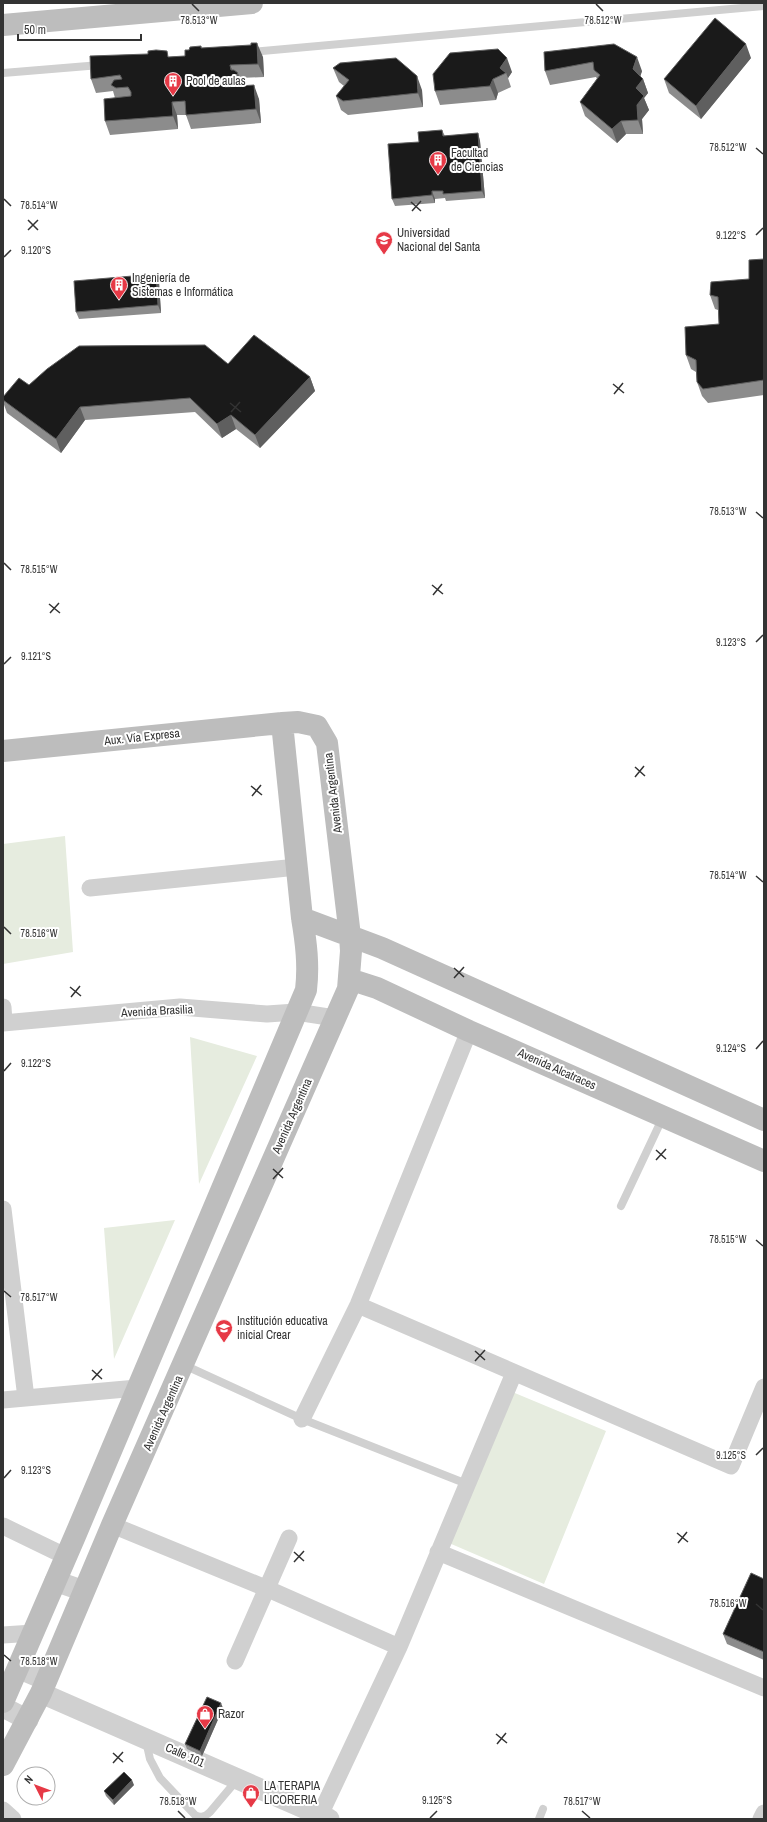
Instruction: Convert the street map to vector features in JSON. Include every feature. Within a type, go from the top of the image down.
[{"type":"main road","points":[[3,25],[64,11],[252,3]]},
{"type":"main road","name":"Avenida Argentina","points":[[3,1765],[44,1687],[112,1525],[184,1365],[348,989],[351,951],[350,936],[327,743],[317,726],[298,722],[282,723]]},
{"type":"main road","points":[[3,1702],[306,990],[307,946],[302,918],[282,723]]},
{"type":"main road","name":"Aux. Vía Expresa","points":[[3,751],[282,723]]},
{"type":"main road","points":[[302,918],[389,951],[764,1120]]},
{"type":"main road","name":"Avenida Alcatraces","points":[[349,979],[377,988],[764,1161]]},
{"type":"street","points":[[90,888],[297,867]]},
{"type":"street","name":"Avenida Brasilia","points":[[3,1017],[180,1008],[267,1014],[296,1012],[335,1018]]},
{"type":"street","points":[[302,1419],[358,1305],[469,1030]]},
{"type":"street","points":[[3,1209],[26,1398]]},
{"type":"street","points":[[358,1305],[731,1466],[764,1388]]},
{"type":"street","points":[[324,1817],[399,1647],[514,1373]]},
{"type":"street","points":[[3,1400],[137,1388]]},
{"type":"street","points":[[112,1525],[268,1589],[399,1647]]},
{"type":"street","points":[[3,1526],[65,1556]]},
{"type":"street","points":[[235,1661],[268,1589],[289,1538]]},
{"type":"street","points":[[438,1552],[764,1688]]},
{"type":"street","points":[[55,1581],[84,1591]]},
{"type":"street","points":[[3,1635],[33,1633]]},
{"type":"street","name":"Calle 101","points":[[18,1668],[44,1687],[146,1738],[324,1817]]},
{"type":"street","points":[[3,1707],[28,1720]]},
{"type":"street","points":[[3,1810],[13,1819]]},
{"type":"street","points":[[761,1819],[764,1813]]},
{"type":"lane","points":[[245,52],[764,6]]},
{"type":"lane","points":[[3,73],[112,64]]},
{"type":"lane","points":[[621,1206],[663,1117]]},
{"type":"lane","points":[[184,1365],[302,1419],[467,1484]]},
{"type":"lane","points":[[146,1738],[150,1759],[160,1778],[195,1815],[200,1817],[206,1816],[238,1779]]},
{"type":"lane","points":[[539,1819],[543,1809]]},
{"type":"shaded area","points":[[65,836],[73,952],[3,964],[3,844]]},
{"type":"shaded area","points":[[190,1037],[257,1056],[199,1184]]},
{"type":"shaded area","points":[[175,1220],[114,1359],[104,1228]]},
{"type":"shaded area","points":[[510,1391],[606,1431],[544,1584],[449,1543]]},
{"type":"building","points":[[715,18],[746,44],[696,106],[664,79]]},
{"type":"building","name":"Pool de aulas","points":[[251,43],[257,43],[258,64],[230,65],[231,70],[238,73],[234,77],[225,78],[223,84],[225,87],[254,85],[256,109],[186,115],[185,101],[172,102],[173,116],[105,121],[104,99],[131,96],[131,92],[128,87],[116,88],[111,85],[114,80],[122,79],[120,75],[91,79],[90,56],[148,54],[148,51],[156,50],[167,51],[168,57],[185,56],[185,50],[189,50],[190,47],[201,46],[201,48],[251,45]]},
{"type":"building","points":[[614,44],[637,57],[633,69],[643,79],[636,88],[644,96],[637,105],[638,120],[621,121],[612,129],[580,102],[600,75],[594,70],[593,62],[545,71],[544,52]]},
{"type":"building","points":[[498,49],[507,58],[500,68],[506,73],[493,79],[490,86],[435,91],[433,74],[450,53]]},
{"type":"building","points":[[396,58],[417,76],[418,93],[343,101],[336,96],[349,80],[333,68],[340,63]]},
{"type":"building","name":"Facultad de Ciencias","points":[[442,130],[443,136],[478,133],[482,191],[443,194],[443,191],[432,191],[432,195],[392,199],[388,144],[419,142],[418,132]]},
{"type":"building","points":[[764,259],[764,380],[703,389],[697,382],[696,360],[686,355],[685,327],[719,324],[718,297],[710,295],[711,282],[749,279],[749,260]]},
{"type":"building","name":"Ingeniería de Sistemas e Informática","points":[[156,274],[158,305],[76,312],[74,281]]},
{"type":"building","points":[[254,335],[310,377],[255,435],[231,415],[217,424],[190,398],[80,407],[56,439],[3,400],[3,397],[19,378],[29,385],[47,369],[79,346],[205,345],[228,364]]},
{"type":"building","points":[[751,1573],[764,1579],[764,1652],[723,1634]]},
{"type":"building","name":"Razor","points":[[207,1697],[221,1703],[200,1751],[185,1744]]},
{"type":"building","points":[[124,1772],[132,1780],[113,1800],[104,1791]]},
{"type":"place","name":"Pool de aulas","points":[[173,96]]},
{"type":"place","name":"Facultad de Ciencias","points":[[438,175]]},
{"type":"place","name":"Universidad Nacional del Santa","points":[[384,255]]},
{"type":"place","name":"Ingeniería de Sistemas e Informática","points":[[119,300]]},
{"type":"place","name":"Institución educativa inicial Crear","points":[[224,1343]]},
{"type":"place","name":"Razor","points":[[205,1729]]},
{"type":"place","name":"LA TERAPIA LICORERIA","points":[[251,1808]]}]
